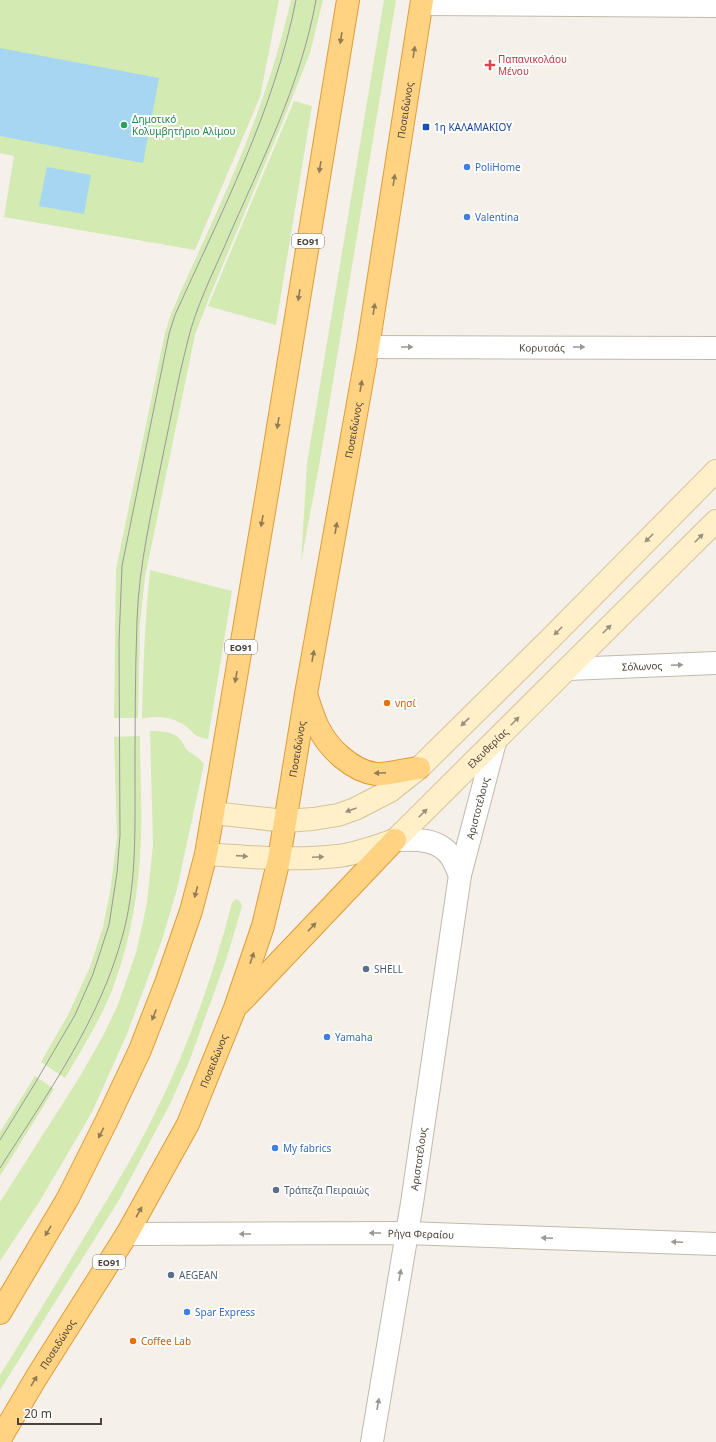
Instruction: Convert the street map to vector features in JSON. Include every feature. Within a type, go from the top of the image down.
[{"type":"highway","name":"ΕΟ91","points":[[0,1313],[68,1198],[108,1120],[140,1050],[166,983],[191,911],[206,854],[348,0]]},
{"type":"highway","name":"Ποσειδώνος","points":[[0,1439],[36,1378],[127,1234],[188,1124],[235,1008],[263,926],[279,859],[306,694],[368,347],[422,2]]},
{"type":"highway","points":[[306,694],[318,728],[345,761],[362,770],[376,774],[419,768]]},
{"type":"highway","points":[[235,1008],[396,840]]},
{"type":"main road","points":[[213,813],[285,821],[338,815],[355,809],[390,791],[419,768],[550,639],[716,471]]},
{"type":"main road","name":"Ελευθερίας","points":[[206,854],[279,859],[337,856],[357,852],[396,840],[716,521]]},
{"type":"street","points":[[422,2],[716,6]]},
{"type":"street","name":"Κορυτσάς","points":[[368,347],[716,348]]},
{"type":"street","name":"Σόλωνος","points":[[568,669],[716,663]]},
{"type":"street","name":"Αριστοτέλους","points":[[372,1442],[412,1203],[460,875],[495,742]]},
{"type":"street","points":[[396,840],[427,840],[441,847],[451,856],[460,875]]},
{"type":"street","name":"Ρήγα Φεραίου","points":[[127,1234],[406,1233],[716,1244]]},
{"type":"green space","name":"Δημοτικό Κολυμβητήριο Αλίμου","points":[[0,0],[279,0],[260,97],[195,250],[4,217],[14,156],[0,153]]},
{"type":"green space","points":[[291,0],[323,0],[310,53],[195,335],[145,577],[140,623],[138,718],[114,718],[116,569],[165,333],[179,295],[245,146],[257,115],[277,53]]},
{"type":"green space","points":[[384,0],[396,0],[319,466],[301,563],[307,463]]},
{"type":"green space","points":[[294,101],[312,106],[276,325],[208,306]]},
{"type":"green space","points":[[150,570],[232,591],[208,739],[196,735],[184,725],[174,720],[153,717],[142,719],[144,644]]},
{"type":"green space","points":[[150,731],[166,732],[177,736],[187,750],[198,757],[204,764],[177,889],[162,940],[127,1034],[92,1112],[41,1199],[0,1261],[0,1202],[79,1078],[103,1036],[117,1007],[136,953],[147,903],[153,845]]},
{"type":"green space","points":[[140,736],[141,839],[134,911],[121,965],[110,995],[92,1031],[65,1078],[41,1062],[68,1015],[90,967],[103,927],[110,892],[117,838],[114,737]]},
{"type":"green space","points":[[236,899],[240,901],[242,906],[227,957],[189,1062],[170,1104],[119,1200],[0,1390],[0,1375],[118,1181],[146,1132],[189,1038],[217,958],[232,903]]},
{"type":"green space","points":[[35,1076],[54,1089],[0,1176],[0,1132]]},
{"type":"water","points":[[0,48],[159,78],[143,163],[0,136]]},
{"type":"water","points":[[47,167],[91,175],[84,214],[39,206]]},
{"type":"tram line","points":[[0,1140],[75,1015],[93,974],[109,925],[117,873],[120,835],[119,642],[122,566],[169,334],[175,315],[228,200],[260,122],[274,82],[296,0]]},
{"type":"tram line","points":[[0,1168],[54,1084],[86,1027],[101,997],[123,934],[133,879],[134,861],[135,683],[140,578],[184,354],[195,315],[290,93],[309,32],[316,0]]},
{"type":"place","name":"Παπανικολάου Μένου","points":[[490,65]]},
{"type":"place","name":"Δημοτικό Κολυμβητήριο Αλίμου","points":[[124,125]]},
{"type":"place","name":"1η ΚΑΛΑΜΑΚΙΟΥ","points":[[426,127]]},
{"type":"place","name":"PoliHome","points":[[467,167]]},
{"type":"place","name":"Valentina","points":[[467,217]]},
{"type":"place","name":"νησί","points":[[387,703]]},
{"type":"place","name":"SHELL","points":[[366,969]]},
{"type":"place","name":"Yamaha","points":[[327,1037]]},
{"type":"place","name":"My fabrics","points":[[275,1148]]},
{"type":"place","name":"Τράπεζα Πειραιώς","points":[[276,1190]]},
{"type":"place","name":"AEGEAN","points":[[171,1275]]},
{"type":"place","name":"Spar Express","points":[[187,1312]]},
{"type":"place","name":"Coffee Lab","points":[[133,1341]]}]
